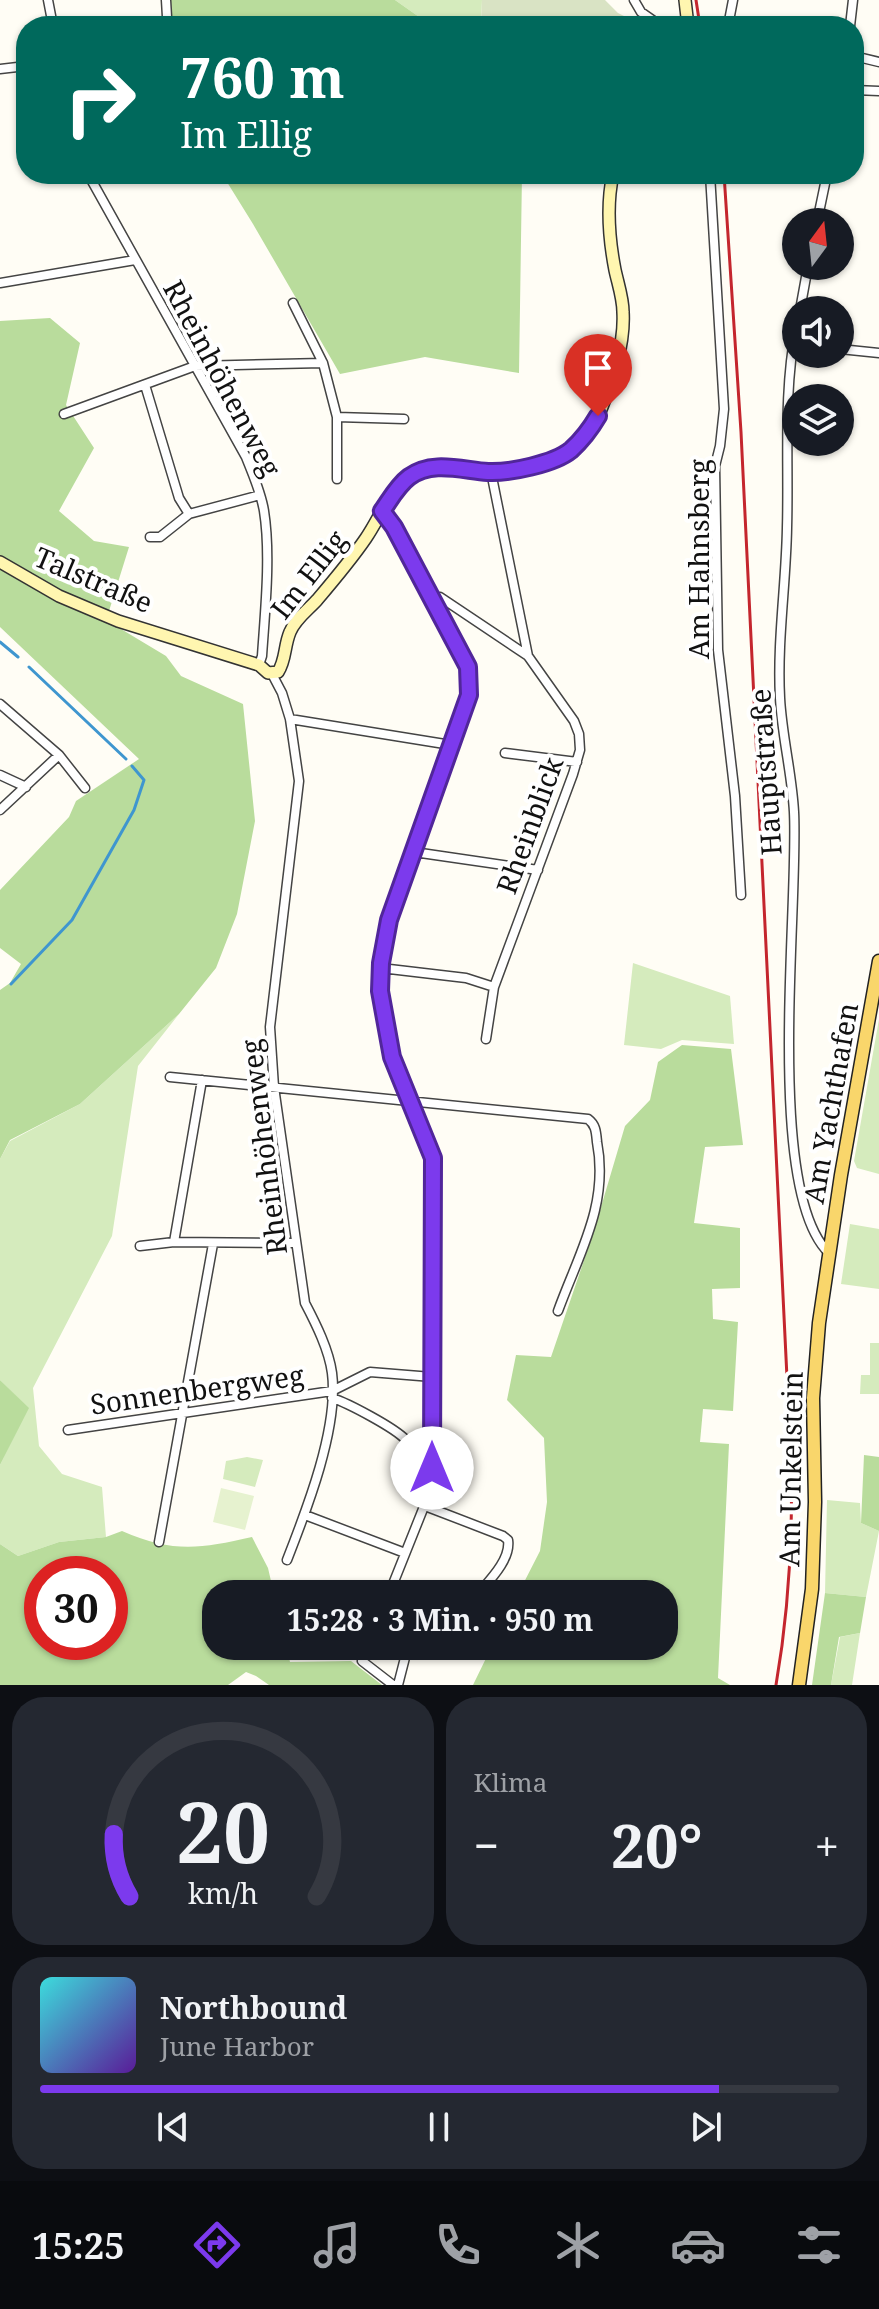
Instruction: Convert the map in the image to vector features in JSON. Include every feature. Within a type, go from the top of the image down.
[{"type":"main road","name":"Am Yachthafen","points":[[829,1253],[879,961]]},
{"type":"main road","name":"Am Unkelstein","points":[[799,1685],[814,1548],[815,1368],[829,1253]]},
{"type":"street","points":[[634,0],[647,16]]},
{"type":"street","name":"Rheinhöhenweg","points":[[93,184],[246,457],[260,495],[264,512],[266,580],[259,665]]},
{"type":"street","name":"Im Ellig","points":[[272,674],[282,666],[290,632],[296,622],[368,537],[382,511],[409,476],[427,469],[445,467],[491,472],[524,469],[568,452],[591,428],[598,416],[619,350],[623,325],[609,235],[612,184]]},
{"type":"street","name":"Am Hahnsberg","points":[[711,184],[724,409],[715,466],[718,650],[735,796],[741,895]]},
{"type":"street","points":[[820,208],[825,184]]},
{"type":"street","points":[[0,283],[135,260]]},
{"type":"street","points":[[293,303],[323,363],[337,417],[337,479]]},
{"type":"street","points":[[854,350],[879,353]]},
{"type":"street","points":[[64,414],[195,366],[323,363]]},
{"type":"street","name":"Hauptstraße","points":[[792,368],[786,415],[787,530],[779,667],[782,724],[794,812],[790,1071],[793,1138],[800,1188],[814,1236],[829,1253]]},
{"type":"street","points":[[145,385],[179,498],[189,514]]},
{"type":"street","points":[[337,417],[404,419]]},
{"type":"street","points":[[491,472],[528,656]]},
{"type":"street","points":[[150,537],[160,537],[189,514],[260,495]]},
{"type":"street","points":[[382,511],[394,527],[468,667],[470,683],[469,695],[383,942],[380,991],[392,1057],[433,1158],[432,1468],[425,1506],[394,1580]]},
{"type":"street","name":"Talstraße","points":[[0,562],[78,605],[118,621],[259,665]]},
{"type":"street","name":"Rheinblick","points":[[431,599],[440,597],[528,656],[574,721],[579,734],[577,762],[494,987],[486,1039]]},
{"type":"street","points":[[259,665],[272,674]]},
{"type":"street","name":"Rheinhöhenweg","points":[[272,674],[290,719],[299,781],[270,1027],[274,1087],[305,1303],[316,1323],[332,1371],[327,1442],[305,1515],[287,1560]]},
{"type":"street","points":[[0,704],[59,755],[85,788]]},
{"type":"street","points":[[290,719],[451,745]]},
{"type":"street","points":[[505,753],[577,762]]},
{"type":"street","points":[[0,810],[59,755]]},
{"type":"street","points":[[0,775],[26,787]]},
{"type":"street","points":[[414,852],[538,870]]},
{"type":"street","points":[[381,968],[466,978],[494,987]]},
{"type":"street","points":[[170,1077],[580,1117],[593,1122],[600,1162],[600,1192],[596,1211],[558,1311]]},
{"type":"street","points":[[174,1242],[202,1080]]},
{"type":"street","points":[[140,1246],[174,1242],[296,1243]]},
{"type":"street","points":[[159,1542],[213,1244]]},
{"type":"street","name":"Sonnenbergweg","points":[[68,1430],[332,1394],[370,1372],[432,1377]]},
{"type":"street","points":[[332,1394],[406,1438],[421,1463],[432,1468]]},
{"type":"street","points":[[425,1506],[508,1540],[509,1547],[489,1580]]},
{"type":"street","points":[[305,1515],[405,1553]]},
{"type":"street","points":[[362,1660],[395,1685],[403,1660]]},
{"type":"green space","points":[[164,0],[395,0],[418,16],[165,16]]},
{"type":"green space","points":[[395,0],[482,0],[481,16],[418,16]]},
{"type":"green space","points":[[482,0],[605,0],[624,16],[481,16]]},
{"type":"green space","points":[[228,184],[522,184],[519,373],[425,357],[340,374]]},
{"type":"green space","points":[[50,318],[80,343],[66,405],[94,448],[59,511],[94,541],[129,547],[109,611],[69,596],[0,558],[0,321]]},
{"type":"green space","points":[[0,569],[106,620],[166,656],[181,676],[243,704],[255,821],[237,914],[216,968],[179,1014],[80,1104],[10,1140],[0,1159],[0,990],[10,983],[21,964],[0,948],[0,890],[69,817],[76,801],[139,759],[0,627]]},
{"type":"green space","points":[[633,963],[730,996],[734,1044],[682,1040],[661,1049],[624,1045]]},
{"type":"green space","points":[[179,1014],[138,1066],[112,1236],[33,1388],[39,1446],[62,1474],[102,1487],[106,1537],[59,1542],[18,1556],[0,1544],[0,1465],[28,1408],[0,1380],[0,1159],[10,1141],[80,1104]]},
{"type":"green space","points":[[879,1019],[879,1174],[857,1168],[854,1161]]},
{"type":"green space","points":[[682,1045],[731,1049],[743,1145],[705,1147],[694,1223],[740,1228],[740,1288],[712,1289],[713,1319],[738,1322],[733,1411],[703,1409],[700,1442],[729,1444],[718,1678],[730,1685],[473,1685],[485,1660],[678,1660],[678,1580],[525,1580],[540,1551],[547,1502],[544,1438],[507,1400],[516,1355],[551,1357],[593,1234],[625,1126],[650,1100],[658,1062]]},
{"type":"green space","points":[[850,1224],[879,1229],[879,1289],[841,1284]]},
{"type":"green space","points":[[870,1343],[879,1343],[879,1394],[860,1394],[861,1375],[870,1375]]},
{"type":"green space","points":[[0,1380],[29,1408],[0,1465]]},
{"type":"green space","points":[[864,1455],[879,1457],[879,1531],[861,1523]]},
{"type":"green space","points":[[247,1457],[263,1460],[255,1487],[223,1479],[226,1461]]},
{"type":"green space","points":[[221,1488],[254,1496],[245,1530],[213,1522]]},
{"type":"green space","points":[[827,1500],[860,1503],[861,1523],[879,1531],[866,1597],[825,1593]]},
{"type":"green space","points":[[122,1531],[156,1543],[186,1547],[252,1537],[271,1580],[202,1580],[202,1660],[351,1661],[382,1685],[269,1685],[246,1672],[228,1685],[0,1685],[0,1544],[18,1556],[59,1542],[106,1537]]},
{"type":"green space","points":[[825,1593],[866,1597],[860,1633],[839,1637],[831,1685],[812,1685]]},
{"type":"green space","points":[[860,1633],[852,1685],[831,1685],[840,1637]]},
{"type":"waterway","points":[[0,642],[18,657]]},
{"type":"waterway","points":[[29,667],[126,759]]},
{"type":"waterway","points":[[11,984],[72,920],[134,810],[144,780],[132,766]]},
{"type":"railway","points":[[696,0],[698,16]]},
{"type":"railway","points":[[725,184],[741,432],[791,1460],[789,1573],[776,1685]]},
{"type":"route","points":[[432,1468],[433,1158],[392,1057],[380,991],[381,963],[389,920],[469,695],[470,683],[468,667],[394,527],[382,511],[409,476],[427,469],[445,467],[491,472],[524,469],[568,452],[598,416]]}]
